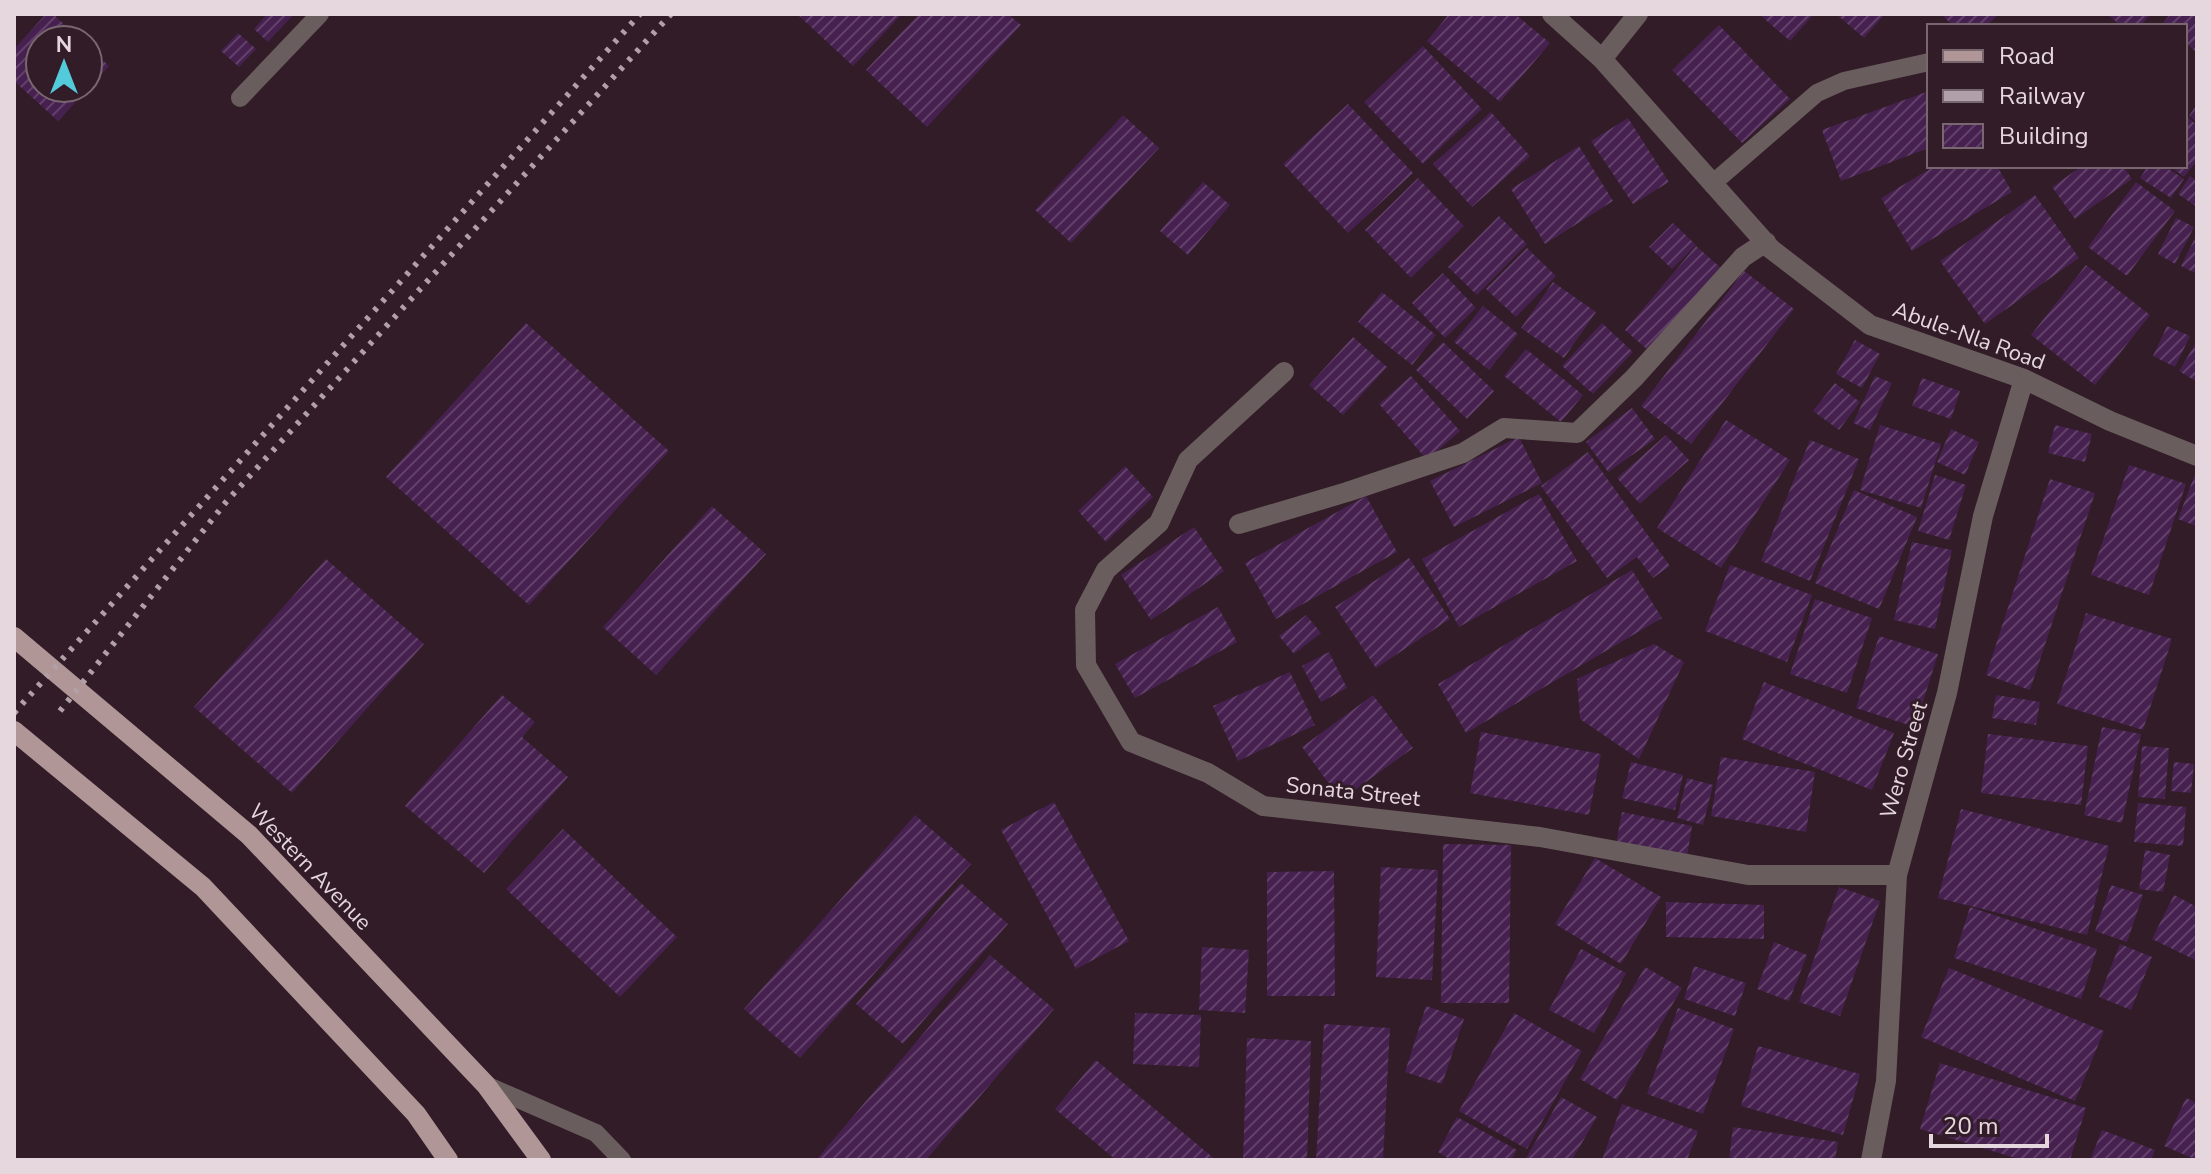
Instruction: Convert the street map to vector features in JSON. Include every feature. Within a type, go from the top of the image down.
[{"type":"main road","name":"Western Avenue","points":[[14,637],[249,835],[486,1085],[541,1160]]},
{"type":"main road","points":[[14,731],[203,887],[416,1114],[448,1160]]},
{"type":"street","name":"Abule-Nla Road","points":[[1552,14],[1602,59],[1771,249],[1870,325],[2024,379],[2110,421],[2197,456]]},
{"type":"street","points":[[1602,59],[1638,14]]},
{"type":"street","points":[[1239,524],[1463,453],[1504,428],[1577,433],[1634,378],[1743,257],[1766,242]]},
{"type":"street","name":"Sonata Street","points":[[1284,372],[1188,460],[1159,523],[1106,570],[1085,610],[1086,665],[1131,742],[1208,773],[1263,806],[1540,837],[1748,875],[1897,875]]},
{"type":"street","name":"Wero Street","points":[[1871,1160],[1886,1081],[1897,875],[1947,693],[1983,516],[2024,379]]},
{"type":"lane","points":[[240,98],[320,14]]},
{"type":"lane","points":[[1712,184],[1817,93],[1844,81],[1927,62]]},
{"type":"lane","points":[[486,1085],[596,1133],[622,1160]]},
{"type":"building","points":[[46,14],[53,14],[64,24],[37,24]]},
{"type":"building","points":[[267,14],[294,14],[268,42],[254,29]]},
{"type":"building","points":[[797,14],[902,14],[853,66]]},
{"type":"building","points":[[919,14],[1008,14],[1021,25],[927,127],[866,70]]},
{"type":"building","points":[[1449,14],[1515,14],[1550,43],[1500,102],[1427,41]]},
{"type":"building","points":[[1759,14],[1814,14],[1790,41]]},
{"type":"building","points":[[1836,14],[1885,14],[1864,38]]},
{"type":"building","points":[[1941,14],[1999,14],[1988,24],[1951,24]]},
{"type":"building","points":[[2107,14],[2151,14],[2142,24],[2119,24]]},
{"type":"building","points":[[2170,14],[2197,14],[2197,53],[2187,44],[2187,24],[2163,23]]},
{"type":"building","points":[[1719,25],[1790,99],[1742,143],[1672,70]]},
{"type":"building","points":[[238,33],[256,49],[239,67],[221,51]]},
{"type":"building","points":[[24,38],[24,90],[14,81],[14,49]]},
{"type":"building","points":[[1423,46],[1482,109],[1423,164],[1364,102]]},
{"type":"building","points":[[1927,92],[1927,149],[1841,181],[1822,130]]},
{"type":"building","points":[[39,104],[74,104],[58,121]]},
{"type":"building","points":[[1348,104],[1413,173],[1348,233],[1283,164]]},
{"type":"building","points":[[2197,104],[2197,122],[2189,116]]},
{"type":"building","points":[[1491,112],[1530,156],[1472,207],[1433,164]]},
{"type":"building","points":[[1123,115],[1159,148],[1071,243],[1035,210]]},
{"type":"building","points":[[2187,117],[2197,125],[2197,161],[2184,177],[2173,168],[2187,168]]},
{"type":"building","points":[[1628,118],[1669,182],[1633,204],[1591,141]]},
{"type":"building","points":[[1579,146],[1613,201],[1545,244],[1511,189]]},
{"type":"building","points":[[1932,168],[1998,168],[2012,192],[1912,251],[1881,198]]},
{"type":"building","points":[[2079,168],[2124,168],[2132,179],[2075,219],[2052,187]]},
{"type":"building","points":[[2147,168],[2167,168],[2184,179],[2171,198],[2140,178]]},
{"type":"building","points":[[2190,176],[2197,181],[2197,207],[2178,194]]},
{"type":"building","points":[[1418,178],[1464,226],[1411,278],[1365,230]]},
{"type":"building","points":[[1203,182],[1230,205],[1188,255],[1160,231]]},
{"type":"building","points":[[2136,182],[2175,211],[2127,276],[2088,247]]},
{"type":"building","points":[[2035,195],[2079,258],[1985,324],[1940,261]]},
{"type":"building","points":[[1499,216],[1527,244],[1477,295],[1448,267]]},
{"type":"building","points":[[2176,218],[2194,227],[2175,264],[2158,254]]},
{"type":"building","points":[[1673,223],[1696,245],[1672,269],[1649,247]]},
{"type":"building","points":[[2197,234],[2197,274],[2181,266]]},
{"type":"building","points":[[1696,246],[1720,267],[1649,351],[1625,330]]},
{"type":"building","points":[[1527,248],[1556,276],[1516,317],[1486,289]]},
{"type":"building","points":[[2086,265],[2150,315],[2095,385],[2031,335]]},
{"type":"building","points":[[1744,271],[1794,309],[1691,444],[1641,406]]},
{"type":"building","points":[[1443,273],[1476,308],[1445,338],[1412,303]]},
{"type":"building","points":[[1553,282],[1596,312],[1564,358],[1521,328]]},
{"type":"building","points":[[1382,292],[1436,335],[1412,365],[1358,322]]},
{"type":"building","points":[[1483,306],[1518,334],[1489,370],[1454,342]]},
{"type":"building","points":[[526,323],[669,451],[529,605],[386,477]]},
{"type":"building","points":[[1602,323],[1633,352],[1593,394],[1562,366]]},
{"type":"building","points":[[2167,326],[2190,336],[2175,367],[2153,356]]},
{"type":"building","points":[[1353,337],[1387,367],[1343,415],[1309,385]]},
{"type":"building","points":[[1855,340],[1880,354],[1862,388],[1836,374]]},
{"type":"building","points":[[2197,341],[2197,382],[2179,371]]},
{"type":"building","points":[[1443,342],[1494,391],[1467,419],[1416,370]]},
{"type":"building","points":[[1526,349],[1583,395],[1561,422],[1504,376]]},
{"type":"building","points":[[1411,376],[1460,431],[1427,460],[1379,404]]},
{"type":"building","points":[[1875,376],[1892,383],[1870,430],[1853,423]]},
{"type":"building","points":[[1922,378],[1960,391],[1951,419],[1912,406]]},
{"type":"building","points":[[1835,383],[1860,402],[1839,430],[1813,411]]},
{"type":"building","points":[[1632,408],[1655,439],[1608,472],[1586,442]]},
{"type":"building","points":[[1726,420],[1790,460],[1721,568],[1657,528]]},
{"type":"building","points":[[1880,425],[1941,444],[1921,508],[1860,490]]},
{"type":"building","points":[[2055,425],[2092,434],[2085,462],[2048,453]]},
{"type":"building","points":[[1951,429],[1979,442],[1965,475],[1937,462]]},
{"type":"building","points":[[1666,435],[1689,460],[1640,504],[1617,478]]},
{"type":"building","points":[[1519,437],[1542,483],[1454,527],[1430,481]]},
{"type":"building","points":[[1810,440],[1859,459],[1810,581],[1761,561]]},
{"type":"building","points":[[1588,452],[1670,566],[1653,578],[1637,557],[1607,578],[1541,486]]},
{"type":"building","points":[[2129,465],[2186,484],[2149,595],[2091,575]]},
{"type":"building","points":[[1125,466],[1153,497],[1106,542],[1078,511]]},
{"type":"building","points":[[2197,469],[2197,523],[2196,526],[2178,519]]},
{"type":"building","points":[[1935,475],[1966,485],[1949,540],[1918,531]]},
{"type":"building","points":[[2050,479],[2095,493],[2030,690],[1986,675]]},
{"type":"building","points":[[1854,490],[1917,517],[1879,609],[1815,583]]},
{"type":"building","points":[[1539,494],[1577,561],[1459,627],[1422,559]]},
{"type":"building","points":[[1366,496],[1397,552],[1276,619],[1245,563]]},
{"type":"building","points":[[712,506],[766,554],[656,675],[603,627]]},
{"type":"building","points":[[1194,527],[1224,571],[1151,620],[1121,575]]},
{"type":"building","points":[[1912,542],[1952,550],[1935,629],[1894,620]]},
{"type":"building","points":[[1409,558],[1450,619],[1376,668],[1335,607]]},
{"type":"building","points":[[326,559],[424,644],[292,793],[194,707]]},
{"type":"building","points":[[1730,565],[1812,595],[1787,662],[1705,631]]},
{"type":"building","points":[[1632,570],[1662,618],[1466,733],[1438,684]]},
{"type":"building","points":[[1815,599],[1872,618],[1847,693],[1790,674]]},
{"type":"building","points":[[1218,607],[1237,642],[1135,698],[1115,664]]},
{"type":"building","points":[[2086,613],[2172,639],[2143,730],[2057,704]]},
{"type":"building","points":[[1306,615],[1321,633],[1294,654],[1279,636]]},
{"type":"building","points":[[1879,636],[1938,654],[1915,727],[1856,708]]},
{"type":"building","points":[[1654,644],[1684,662],[1639,759],[1580,719],[1577,679]]},
{"type":"building","points":[[1329,652],[1347,688],[1321,702],[1302,666]]},
{"type":"building","points":[[1290,672],[1315,725],[1238,761],[1213,706]]},
{"type":"building","points":[[1764,682],[1894,733],[1872,790],[1742,739]]},
{"type":"building","points":[[502,695],[535,722],[522,737],[568,777],[484,873],[405,806]]},
{"type":"building","points":[[1373,695],[1413,748],[1341,800],[1302,747]]},
{"type":"building","points":[[1996,695],[2040,702],[2036,725],[1992,718]]},
{"type":"building","points":[[2102,727],[2141,734],[2122,823],[2084,815]]},
{"type":"building","points":[[1481,732],[1601,754],[1589,815],[1470,793]]},
{"type":"building","points":[[1988,734],[2088,746],[2081,805],[1981,793]]},
{"type":"building","points":[[2142,746],[2169,748],[2165,799],[2138,797]]},
{"type":"building","points":[[1721,757],[1815,772],[1806,832],[1711,816]]},
{"type":"building","points":[[1631,762],[1683,775],[1675,810],[1622,798]]},
{"type":"building","points":[[2174,762],[2194,764],[2191,793],[2171,791]]},
{"type":"building","points":[[1687,778],[1713,785],[1703,825],[1677,818]]},
{"type":"building","points":[[1054,802],[1129,941],[1076,969],[1001,830]]},
{"type":"building","points":[[2138,803],[2186,807],[2183,846],[2134,842]]},
{"type":"building","points":[[1961,809],[2109,846],[2087,935],[1938,898]]},
{"type":"building","points":[[1622,812],[1692,826],[1687,857],[1616,844]]},
{"type":"building","points":[[915,815],[971,864],[800,1058],[744,1009]]},
{"type":"building","points":[[563,829],[677,937],[620,997],[506,889]]},
{"type":"building","points":[[1443,844],[1511,845],[1509,1003],[1441,1003]]},
{"type":"building","points":[[2145,850],[2170,855],[2163,892],[2139,889]]},
{"type":"building","points":[[1595,858],[1661,897],[1621,964],[1555,924]]},
{"type":"building","points":[[1381,867],[1438,870],[1432,980],[1376,977]]},
{"type":"building","points":[[1334,871],[1335,996],[1267,996],[1267,872]]},
{"type":"building","points":[[961,883],[1008,924],[903,1044],[856,1004]]},
{"type":"building","points":[[2111,885],[2143,895],[2127,942],[2095,931]]},
{"type":"building","points":[[1839,887],[1880,901],[1840,1016],[1799,1002]]},
{"type":"building","points":[[2174,895],[2197,907],[2197,961],[2152,939]]},
{"type":"building","points":[[1666,902],[1764,905],[1764,939],[1666,937]]},
{"type":"building","points":[[1970,907],[2097,949],[2081,999],[1954,958]]},
{"type":"building","points":[[1774,942],[1807,955],[1789,1001],[1757,989]]},
{"type":"building","points":[[2120,944],[2152,957],[2131,1010],[2099,997]]},
{"type":"building","points":[[1202,947],[1249,950],[1245,1013],[1199,1010]]},
{"type":"building","points":[[1581,949],[1626,973],[1594,1033],[1549,1010]]},
{"type":"building","points":[[990,955],[1054,1009],[926,1160],[816,1160]]},
{"type":"building","points":[[1694,966],[1746,983],[1735,1016],[1684,999]]},
{"type":"building","points":[[1645,967],[1682,988],[1617,1100],[1580,1079]]},
{"type":"building","points":[[1949,968],[2104,1031],[2075,1101],[1921,1037]]},
{"type":"building","points":[[1426,1006],[1464,1019],[1442,1084],[1405,1072]]},
{"type":"building","points":[[1678,1008],[1734,1029],[1703,1114],[1647,1094]]},
{"type":"building","points":[[1135,1013],[1201,1015],[1199,1067],[1133,1064]]},
{"type":"building","points":[[1514,1013],[1582,1051],[1527,1149],[1459,1111]]},
{"type":"building","points":[[1324,1024],[1390,1028],[1383,1160],[1316,1160]]},
{"type":"building","points":[[1247,1038],[1311,1041],[1307,1160],[1243,1160]]},
{"type":"building","points":[[1758,1046],[1860,1074],[1843,1135],[1741,1106]]},
{"type":"building","points":[[1096,1060],[1216,1160],[1116,1160],[1055,1109]]},
{"type":"building","points":[[1940,1063],[2086,1108],[2070,1160],[2022,1160],[1920,1129]]},
{"type":"building","points":[[1561,1097],[1597,1117],[1572,1160],[1525,1160]]},
{"type":"building","points":[[2186,1098],[2197,1103],[2197,1160],[2164,1146]]},
{"type":"building","points":[[1622,1104],[1698,1131],[1687,1160],[1602,1160]]},
{"type":"building","points":[[1457,1117],[1517,1150],[1511,1160],[1451,1160],[1438,1152]]},
{"type":"building","points":[[1733,1127],[1838,1142],[1835,1160],[1729,1160]]},
{"type":"building","points":[[2102,1130],[2155,1150],[2151,1160],[2090,1160]]},
{"type":"railway","points":[[14,713],[640,14]]},
{"type":"railway","points":[[60,711],[226,502],[671,14]]}]
